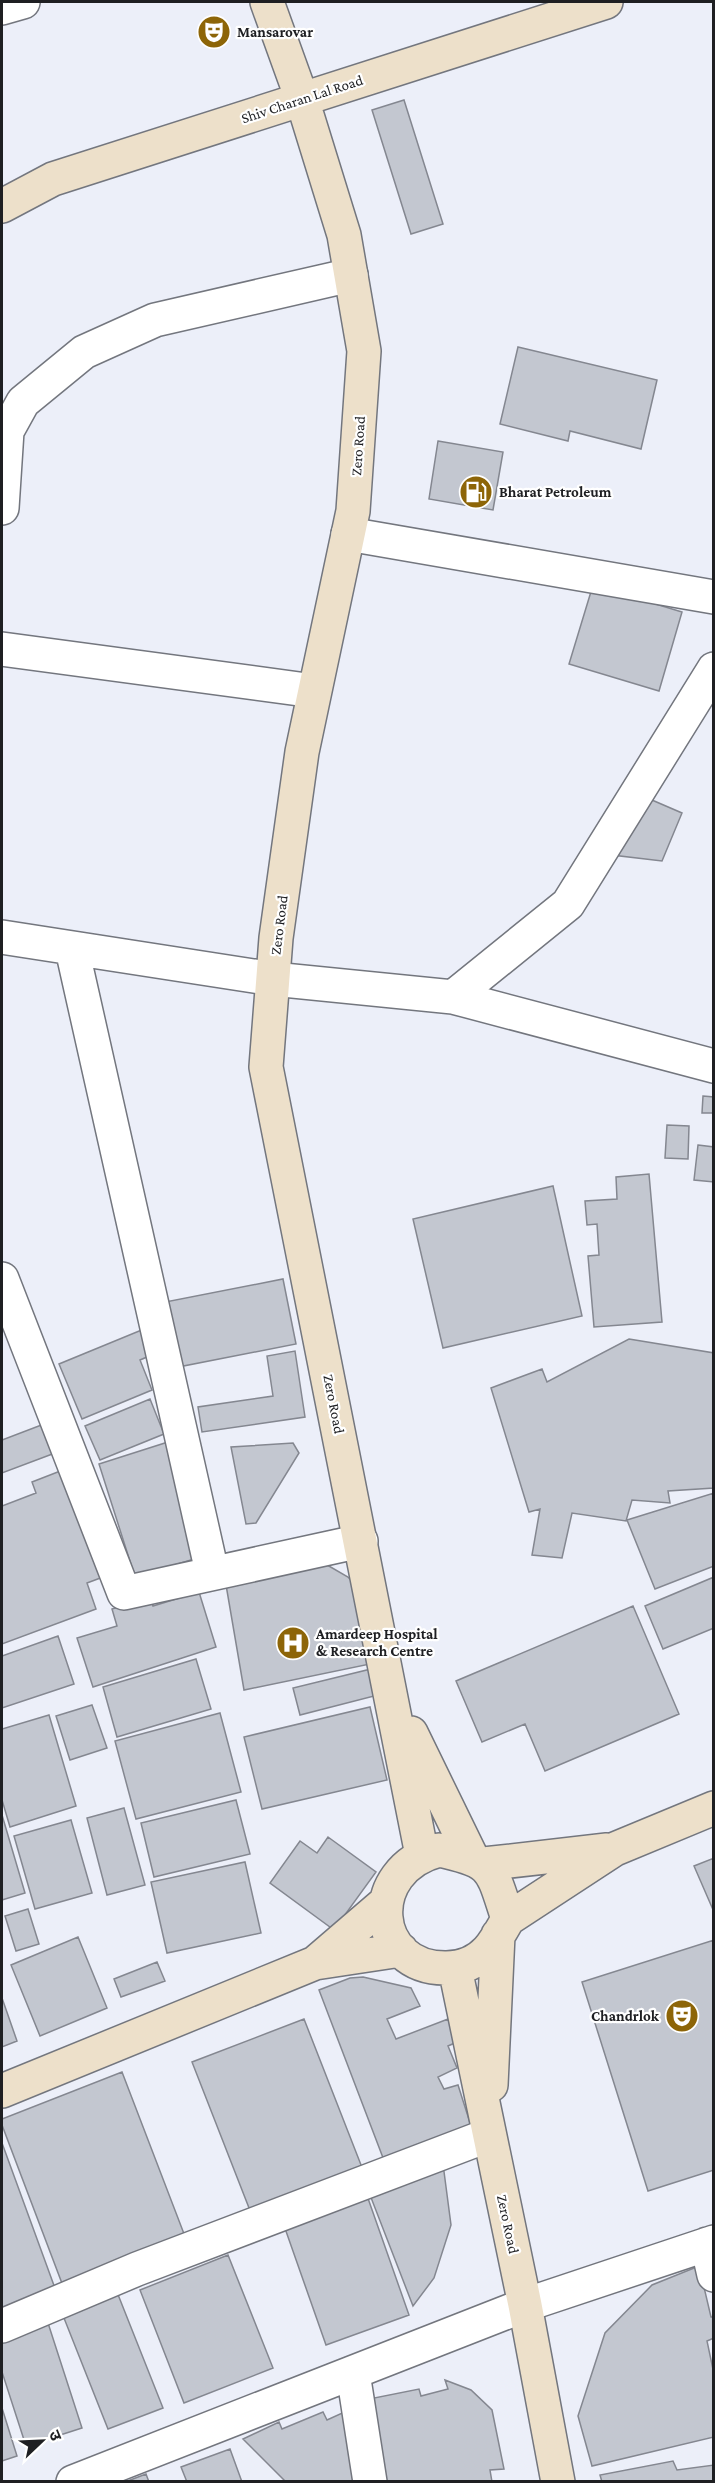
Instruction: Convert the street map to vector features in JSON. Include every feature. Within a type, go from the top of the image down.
[{"type":"street","points":[[2,8],[23,2]]},
{"type":"street","name":"Zero Road","points":[[267,2],[302,99],[345,235],[364,351],[353,511],[302,752],[276,938],[266,1067],[422,1855]]},
{"type":"street","name":"Shiv Charan Lal Road","points":[[2,206],[53,179],[606,2]]},
{"type":"street","points":[[2,508],[7,431],[23,402],[84,352],[155,320],[351,275]]},
{"type":"street","points":[[348,534],[714,597]]},
{"type":"street","points":[[2,649],[314,691]]},
{"type":"street","points":[[453,997],[568,904],[714,669]]},
{"type":"street","points":[[2,937],[273,979],[453,997],[714,1066]]},
{"type":"street","points":[[72,949],[212,1572]]},
{"type":"street","points":[[2,1279],[124,1593],[361,1541]]},
{"type":"street","points":[[2,2326],[137,2269],[489,2135],[503,1927],[500,1890],[478,1861],[391,1694]]},
{"type":"street","points":[[615,1849],[478,1861],[439,1850],[422,1855],[397,1874],[386,1902],[388,1928],[401,1950],[417,1962],[435,1968],[455,1968],[472,1962],[488,1951],[503,1927],[615,1849],[714,1808]]},
{"type":"street","points":[[315,1963],[386,1902]]},
{"type":"street","points":[[2,2091],[315,1963],[401,1950]]},
{"type":"street","name":"Zero Road","points":[[455,1968],[525,2305],[558,2481]]},
{"type":"street","points":[[74,2481],[525,2305],[711,2253]]},
{"type":"street","points":[[353,2373],[370,2481]]},
{"type":"building","points":[[404,100],[443,224],[411,234],[372,110]]},
{"type":"building","points":[[518,347],[657,380],[641,449],[570,431],[568,441],[500,424]]},
{"type":"building","points":[[438,441],[503,452],[493,510],[429,499]]},
{"type":"building","points":[[593,585],[682,612],[659,691],[569,664]]},
{"type":"building","points":[[638,794],[682,813],[662,861],[612,855]]},
{"type":"building","points":[[703,1096],[714,1097],[714,1113],[702,1113]]},
{"type":"building","points":[[667,1125],[689,1126],[688,1159],[665,1158]]},
{"type":"building","points":[[698,1145],[714,1147],[714,1182],[694,1180]]},
{"type":"building","points":[[649,1174],[662,1322],[594,1327],[588,1256],[599,1255],[597,1224],[587,1225],[585,1201],[617,1199],[616,1177]]},
{"type":"building","points":[[553,1186],[582,1316],[443,1348],[413,1219]]},
{"type":"building","points":[[283,1279],[296,1344],[173,1368],[160,1303]]},
{"type":"building","points":[[144,1329],[154,1354],[140,1360],[152,1390],[82,1419],[59,1364]]},
{"type":"building","points":[[629,1339],[714,1353],[714,1488],[668,1491],[670,1503],[632,1500],[626,1521],[572,1513],[562,1558],[532,1555],[540,1509],[529,1512],[491,1388],[542,1369],[547,1382]]},
{"type":"building","points":[[295,1351],[305,1417],[202,1432],[198,1407],[273,1396],[267,1356]]},
{"type":"building","points":[[150,1399],[164,1434],[100,1460],[85,1426]]},
{"type":"building","points":[[44,1424],[55,1453],[2,1473],[2,1440]]},
{"type":"building","points":[[168,1442],[204,1556],[135,1577],[99,1464]]},
{"type":"building","points":[[293,1443],[299,1453],[256,1523],[246,1524],[231,1447]]},
{"type":"building","points":[[68,1468],[103,1577],[87,1583],[96,1609],[2,1644],[2,1506],[36,1493],[32,1482]]},
{"type":"building","points":[[714,1493],[714,1566],[655,1589],[627,1520]]},
{"type":"building","points":[[322,1562],[348,1577],[365,1595],[375,1663],[244,1690],[225,1579]]},
{"type":"building","points":[[714,1577],[714,1628],[663,1649],[645,1606]]},
{"type":"building","points":[[199,1592],[216,1647],[93,1687],[77,1638],[117,1626],[112,1609],[150,1597],[153,1606]]},
{"type":"building","points":[[633,1606],[679,1714],[545,1771],[525,1724],[482,1742],[456,1681]]},
{"type":"building","points":[[58,1636],[74,1684],[2,1708],[2,1656]]},
{"type":"building","points":[[196,1659],[211,1709],[117,1737],[103,1687]]},
{"type":"building","points":[[371,1669],[378,1695],[300,1715],[293,1688]]},
{"type":"building","points":[[92,1705],[107,1748],[70,1760],[56,1716]]},
{"type":"building","points":[[370,1707],[387,1780],[262,1809],[244,1737]]},
{"type":"building","points":[[220,1713],[241,1792],[136,1819],[115,1741]]},
{"type":"building","points":[[49,1715],[76,1806],[10,1827],[2,1800],[2,1729]]},
{"type":"building","points":[[236,1800],[250,1854],[154,1877],[141,1823]]},
{"type":"building","points":[[124,1808],[145,1885],[107,1895],[87,1818]]},
{"type":"building","points":[[2,1815],[25,1893],[2,1900]]},
{"type":"building","points":[[71,1820],[92,1893],[35,1909],[14,1836]]},
{"type":"building","points":[[328,1837],[376,1872],[334,1930],[270,1883],[300,1841],[317,1853]]},
{"type":"building","points":[[714,1858],[714,1912],[694,1866]]},
{"type":"building","points":[[245,1862],[261,1933],[167,1953],[151,1882]]},
{"type":"building","points":[[28,1909],[39,1944],[16,1951],[5,1916]]},
{"type":"building","points":[[78,1937],[107,2008],[40,2036],[11,1965]]},
{"type":"building","points":[[714,1940],[714,2170],[648,2191],[582,1982]]},
{"type":"building","points":[[157,1962],[165,1981],[121,1997],[114,1979]]},
{"type":"building","points":[[363,1977],[411,1988],[420,2006],[387,2019],[396,2039],[448,2019],[457,2042],[448,2046],[457,2068],[438,2077],[444,2089],[458,2085],[472,2129],[385,2163],[319,1990],[350,1978]]},
{"type":"building","points":[[2,1998],[17,2041],[2,2047]]},
{"type":"building","points":[[304,2019],[363,2170],[251,2213],[192,2062]]},
{"type":"building","points":[[122,2072],[186,2239],[63,2286],[2,2125],[2,2119]]},
{"type":"building","points":[[2,2143],[56,2291],[2,2311]]},
{"type":"building","points":[[443,2164],[451,2225],[434,2278],[413,2306],[370,2195]]},
{"type":"building","points":[[364,2187],[409,2315],[326,2345],[281,2217]]},
{"type":"building","points":[[228,2255],[273,2368],[184,2403],[140,2290]]},
{"type":"building","points":[[699,2266],[711,2317],[714,2317],[714,2338],[707,2341],[714,2374],[714,2437],[592,2466],[578,2416],[605,2333],[652,2285]]},
{"type":"building","points":[[115,2287],[163,2408],[108,2429],[60,2308]]},
{"type":"building","points":[[48,2323],[82,2428],[26,2446],[2,2372],[2,2339]]},
{"type":"building","points":[[445,2380],[471,2390],[492,2410],[504,2469],[490,2470],[492,2482],[378,2482],[364,2400],[419,2389],[421,2396],[448,2389]]},
{"type":"building","points":[[2,2408],[17,2456],[2,2461]]},
{"type":"building","points":[[351,2409],[365,2482],[286,2482],[243,2439],[279,2422],[282,2429],[323,2412],[327,2420]]},
{"type":"building","points":[[230,2449],[242,2482],[187,2482],[181,2467]]},
{"type":"building","points":[[673,2461],[677,2470],[714,2465],[714,2482],[602,2482],[600,2475]]},
{"type":"building","points":[[146,2474],[149,2482],[125,2482]]},
{"type":"place","name":"Mansarovar","points":[[214,32]]},
{"type":"place","name":"Bharat Petroleum","points":[[476,492]]},
{"type":"place","name":"Amardeep Hospital & Research Centre","points":[[293,1643]]},
{"type":"place","name":"Chandrlok","points":[[682,2016]]}]
